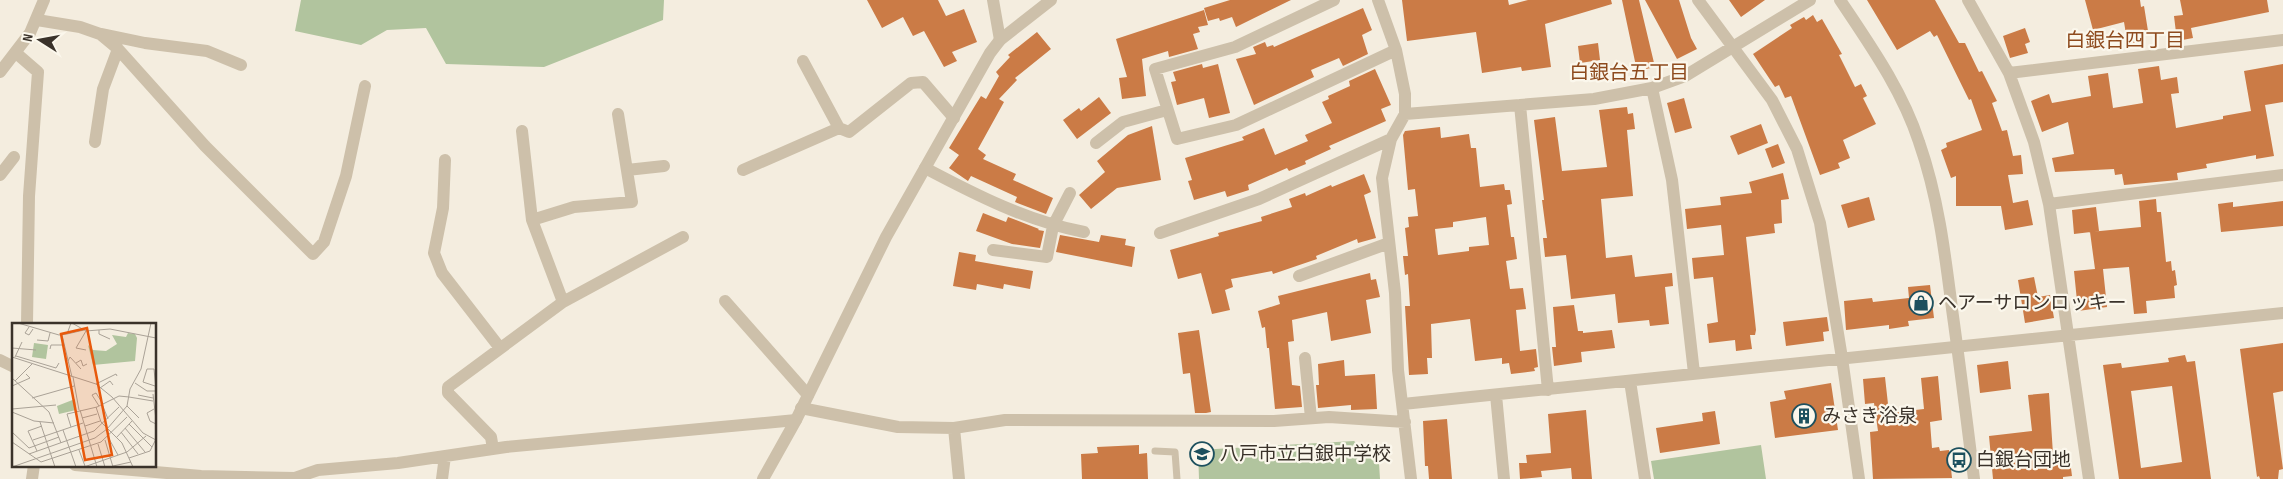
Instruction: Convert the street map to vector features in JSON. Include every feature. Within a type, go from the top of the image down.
[{"type":"street","points":[[0,72],[16,53],[37,20],[44,0]]},
{"type":"street","points":[[993,0],[1000,40]]},
{"type":"street","points":[[763,479],[808,395],[886,238],[990,53],[1000,40],[1051,0]]},
{"type":"street","points":[[1334,0],[1235,47],[1155,69],[1177,140],[1236,125],[1396,50]]},
{"type":"street","points":[[1378,0],[1396,50],[1405,94],[1404,114],[1391,139],[1382,178],[1395,293],[1398,370],[1406,422],[1411,479]]},
{"type":"street","points":[[1698,0],[1772,100],[1797,149],[1820,223],[1859,479]]},
{"type":"street","points":[[1404,114],[1594,99],[1652,88],[1685,76],[1810,0]]},
{"type":"street","points":[[1840,0],[1875,51],[1900,98],[1919,141],[1932,186],[1943,238],[1974,479]]},
{"type":"street","points":[[1968,0],[2009,73],[2034,142],[2049,204],[2090,479]]},
{"type":"street","points":[[37,20],[80,27],[100,34],[145,43],[207,51],[241,65]]},
{"type":"street","points":[[100,34],[118,48],[205,146],[313,254],[324,242],[346,176],[365,86]]},
{"type":"street","points":[[2009,73],[2283,40]]},
{"type":"street","points":[[95,142],[103,89],[118,48]]},
{"type":"street","points":[[16,53],[38,72],[29,196],[27,323]]},
{"type":"street","points":[[803,61],[839,128],[849,132],[911,83],[923,82],[954,118]]},
{"type":"street","points":[[1652,88],[1672,180],[1694,373]]},
{"type":"street","points":[[1520,106],[1548,390]]},
{"type":"street","points":[[1096,143],[1123,122],[1167,110]]},
{"type":"street","points":[[532,220],[574,207],[632,202],[618,114]]},
{"type":"street","points":[[742,170],[839,128]]},
{"type":"street","points":[[522,131],[532,220],[563,302]]},
{"type":"street","points":[[1160,234],[1259,199],[1391,139]]},
{"type":"street","points":[[0,175],[14,157]]},
{"type":"street","points":[[445,160],[443,208],[434,254],[442,274],[500,348]]},
{"type":"street","points":[[627,170],[664,166]]},
{"type":"street","points":[[925,168],[1005,208],[1053,226],[1084,232]]},
{"type":"street","points":[[2049,204],[2283,175]]},
{"type":"street","points":[[993,250],[1046,257],[1053,226],[1070,193]]},
{"type":"street","points":[[493,449],[491,437],[448,393],[448,386],[563,302],[683,237]]},
{"type":"street","points":[[1300,276],[1389,243]]},
{"type":"street","points":[[725,301],[808,395]]},
{"type":"street","points":[[1403,404],[2283,313]]},
{"type":"street","points":[[1305,358],[1311,418]]},
{"type":"street","points":[[0,360],[12,366]]},
{"type":"street","points":[[1630,381],[1645,479]]},
{"type":"street","points":[[1496,395],[1504,479]]},
{"type":"street","points":[[84,466],[200,478],[295,479],[318,470],[398,463],[493,449],[798,414],[898,427],[954,428],[1005,420],[1274,421],[1329,417],[1406,422]]},
{"type":"street","points":[[954,428],[960,479]]},
{"type":"street","points":[[442,479],[445,456]]},
{"type":"street","points":[[32,479],[34,466]]},
{"type":"lane","points":[[1155,451],[1175,452],[1177,479]]},
{"type":"green space","points":[[301,0],[664,0],[663,20],[544,67],[446,64],[426,28],[387,30],[361,45],[295,31]]},
{"type":"green space","points":[[1354,441],[1379,463],[1380,479],[1199,479],[1198,450]]},
{"type":"green space","points":[[1761,445],[1766,479],[1654,479],[1651,461]]},
{"type":"building","points":[[867,0],[938,0],[946,16],[964,9],[977,42],[952,52],[957,61],[944,67],[924,31],[913,36],[903,17],[882,28]]},
{"type":"building","points":[[1230,0],[1291,0],[1236,27],[1232,17],[1220,21],[1219,18],[1208,21],[1204,8]]},
{"type":"building","points":[[1402,0],[1508,0],[1509,5],[1528,0],[1611,0],[1612,4],[1545,24],[1551,67],[1522,71],[1521,67],[1482,73],[1476,32],[1407,41]]},
{"type":"building","points":[[1622,0],[1639,0],[1655,67],[1637,71]]},
{"type":"building","points":[[1645,0],[1679,0],[1691,38],[1697,49],[1677,59]]},
{"type":"building","points":[[1729,0],[1765,0],[1741,17]]},
{"type":"building","points":[[1867,0],[1935,0],[1959,43],[1965,43],[1979,72],[1982,71],[1997,101],[1992,103],[2002,131],[2007,130],[2013,156],[2021,155],[2023,174],[2008,175],[2013,203],[2028,200],[2033,225],[2005,230],[2001,206],[1956,206],[1956,176],[1951,178],[1941,150],[1947,147],[1946,143],[1982,130],[1971,99],[1969,100],[1937,35],[1934,37],[1930,31],[1897,50]]},
{"type":"building","points":[[2085,0],[2140,0],[2141,7],[2144,6],[2148,31],[2142,32],[2144,43],[2128,46],[2124,22],[2093,30]]},
{"type":"building","points":[[2180,0],[2267,0],[2269,12],[2191,28],[2193,38],[2177,41],[2174,16],[2183,15]]},
{"type":"building","points":[[1363,8],[1372,30],[1362,35],[1368,54],[1343,66],[1339,58],[1311,70],[1314,77],[1254,105],[1236,59],[1256,54],[1253,47],[1265,42],[1267,47],[1273,45],[1274,47]]},
{"type":"building","points":[[1204,10],[1208,25],[1198,27],[1200,32],[1193,34],[1198,49],[1169,57],[1168,51],[1142,59],[1146,96],[1122,99],[1119,78],[1127,77],[1116,39]]},
{"type":"building","points":[[1813,15],[1817,22],[1822,19],[1842,54],[1839,55],[1855,87],[1861,84],[1867,96],[1863,98],[1876,124],[1843,140],[1850,158],[1838,163],[1840,168],[1820,175],[1791,96],[1785,98],[1779,85],[1775,87],[1753,54],[1792,28],[1790,25],[1804,17],[1806,20]]},
{"type":"building","points":[[2025,28],[2030,42],[2025,44],[2028,53],[2010,58],[2003,36]]},
{"type":"building","points":[[1037,32],[1051,49],[1015,78],[1017,80],[999,99],[1004,102],[978,149],[986,155],[983,159],[1016,174],[1013,180],[1053,198],[1046,214],[1015,202],[1017,197],[971,176],[968,181],[949,168],[959,155],[949,148],[981,96],[986,99],[999,76],[996,72],[1010,57],[1008,55]]},
{"type":"building","points":[[1598,43],[1600,60],[1580,63],[1578,46]]},
{"type":"building","points":[[1202,64],[1203,68],[1218,64],[1230,113],[1209,118],[1204,98],[1177,105],[1171,82],[1176,81],[1173,72]]},
{"type":"building","points":[[2283,64],[2283,102],[2265,105],[2274,156],[2256,159],[2256,155],[2206,164],[2207,168],[2177,173],[2178,180],[2124,185],[2122,174],[2115,175],[2114,169],[2055,172],[2052,158],[2074,154],[2068,122],[2042,132],[2031,101],[2049,94],[2052,103],[2091,96],[2088,76],[2108,73],[2113,108],[2143,103],[2138,69],[2159,66],[2161,80],[2177,77],[2179,93],[2171,94],[2176,128],[2223,119],[2223,116],[2251,111],[2244,71]]},
{"type":"building","points":[[1375,69],[1391,105],[1381,109],[1386,121],[1329,146],[1331,149],[1305,161],[1306,164],[1289,171],[1287,168],[1248,185],[1249,190],[1227,197],[1225,191],[1194,200],[1188,181],[1192,180],[1185,158],[1244,140],[1242,137],[1264,128],[1275,155],[1308,141],[1305,135],[1332,123],[1322,102],[1329,99],[1328,96],[1350,86],[1349,81]]},
{"type":"building","points":[[1099,97],[1111,113],[1077,139],[1063,120],[1079,108],[1081,111]]},
{"type":"building","points":[[1684,98],[1692,128],[1675,133],[1667,103]]},
{"type":"building","points":[[1627,107],[1628,114],[1633,113],[1635,129],[1627,130],[1633,196],[1601,199],[1606,258],[1632,255],[1635,277],[1672,273],[1673,286],[1665,287],[1669,324],[1650,326],[1649,320],[1618,323],[1615,294],[1571,299],[1566,255],[1545,257],[1543,238],[1547,238],[1542,200],[1544,200],[1534,120],[1555,117],[1562,171],[1607,167],[1599,110]]},
{"type":"building","points":[[1761,124],[1768,143],[1738,155],[1730,136]]},
{"type":"building","points":[[1152,126],[1161,180],[1117,188],[1091,209],[1079,195],[1105,172],[1097,161],[1128,135]]},
{"type":"building","points":[[1440,127],[1441,138],[1469,134],[1471,148],[1476,148],[1480,187],[1504,184],[1505,190],[1510,190],[1512,204],[1507,205],[1511,237],[1514,237],[1517,259],[1506,261],[1510,289],[1523,288],[1526,309],[1516,310],[1520,351],[1536,349],[1538,367],[1534,368],[1535,371],[1511,374],[1509,363],[1502,364],[1502,358],[1475,361],[1470,319],[1431,324],[1432,358],[1427,358],[1428,374],[1409,375],[1405,306],[1410,306],[1408,274],[1405,275],[1403,256],[1408,256],[1405,228],[1409,227],[1408,217],[1418,216],[1415,189],[1408,190],[1403,135],[1405,131]],"holes":[[[1486,217],[1489,245],[1469,247],[1469,251],[1438,255],[1435,229],[1453,227],[1453,222]]]},
{"type":"building","points":[[1778,144],[1785,163],[1772,168],[1765,149]]},
{"type":"building","points":[[1783,173],[1789,199],[1781,200],[1782,223],[1774,224],[1775,233],[1746,237],[1756,330],[1755,335],[1750,335],[1752,349],[1736,351],[1735,340],[1709,343],[1707,324],[1718,322],[1713,277],[1694,279],[1692,258],[1724,255],[1721,225],[1687,229],[1685,209],[1721,205],[1720,197],[1752,193],[1749,182]]},
{"type":"building","points":[[1364,174],[1371,192],[1364,195],[1376,238],[1358,243],[1357,239],[1316,256],[1317,259],[1273,274],[1272,271],[1231,279],[1233,287],[1225,290],[1230,310],[1212,314],[1201,273],[1178,279],[1170,250],[1219,236],[1218,233],[1262,221],[1261,217],[1292,207],[1289,199],[1305,193],[1306,196]]},
{"type":"building","points":[[1869,197],[1875,220],[1848,228],[1841,205]]},
{"type":"building","points":[[2156,199],[2157,212],[2161,212],[2166,262],[2171,261],[2172,271],[2175,270],[2177,285],[2174,286],[2175,298],[2146,301],[2147,313],[2134,314],[2129,267],[2103,269],[2107,307],[2078,311],[2074,271],[2095,269],[2090,232],[2141,227],[2139,201]]},
{"type":"building","points":[[2283,201],[2283,226],[2221,232],[2218,204],[2233,202],[2233,207]]},
{"type":"building","points":[[2096,207],[2099,231],[2074,234],[2072,210]]},
{"type":"building","points":[[983,213],[1006,222],[1008,217],[1044,231],[1040,248],[1012,244],[976,231]]},
{"type":"building","points":[[1060,235],[1099,242],[1101,235],[1126,239],[1125,245],[1135,247],[1132,267],[1056,252]]},
{"type":"building","points":[[959,252],[976,255],[975,261],[1033,271],[1030,289],[1004,284],[1003,289],[977,284],[976,290],[953,286]]},
{"type":"building","points":[[1370,273],[1371,280],[1376,279],[1380,297],[1366,300],[1371,333],[1331,341],[1327,312],[1292,320],[1294,341],[1288,342],[1292,385],[1300,386],[1302,407],[1275,409],[1269,348],[1267,348],[1265,327],[1262,328],[1258,311],[1280,304],[1278,296]]},
{"type":"building","points":[[2034,277],[2038,297],[2050,295],[2054,318],[2025,323],[2018,280]]},
{"type":"building","points":[[1930,285],[1934,318],[1908,321],[1909,326],[1889,329],[1889,325],[1846,330],[1844,301],[1872,298],[1873,302],[1909,298],[1908,287]]},
{"type":"building","points":[[1574,305],[1578,331],[1583,331],[1583,333],[1612,330],[1615,348],[1581,352],[1582,362],[1554,366],[1552,347],[1556,347],[1553,307]]},
{"type":"building","points":[[1827,317],[1829,331],[1823,332],[1824,341],[1786,346],[1783,322]]},
{"type":"building","points":[[1199,330],[1211,412],[1206,413],[1195,413],[1190,373],[1183,374],[1178,333]]},
{"type":"building","points":[[2283,343],[2283,391],[2273,393],[2283,469],[2279,470],[2278,479],[2260,479],[2259,476],[2257,477],[2240,349]]},
{"type":"building","points":[[2185,355],[2187,362],[2195,361],[2211,479],[2119,479],[2103,365],[2121,363],[2122,368],[2169,362],[2168,358]],"holes":[[[2172,386],[2182,462],[2141,468],[2131,391]]]},
{"type":"building","points":[[1344,360],[1345,376],[1375,374],[1377,409],[1351,410],[1351,405],[1318,408],[1316,385],[1319,385],[1318,364]]},
{"type":"building","points":[[2008,361],[2011,389],[1980,393],[1977,365]]},
{"type":"building","points":[[1938,376],[1942,420],[1930,422],[1932,448],[1939,447],[1940,451],[1949,450],[1952,478],[1873,479],[1870,432],[1878,431],[1874,403],[1865,404],[1863,379],[1885,377],[1889,413],[1924,409],[1921,378]]},
{"type":"building","name":"みさき浴泉","points":[[1831,383],[1838,430],[1775,438],[1770,402],[1786,399],[1784,391]]},
{"type":"building","points":[[2049,393],[2053,454],[2069,453],[2072,476],[2063,477],[2063,479],[1993,479],[1989,436],[2032,431],[2028,395]]},
{"type":"building","points":[[1586,410],[1592,479],[1572,479],[1571,468],[1541,471],[1542,477],[1520,479],[1519,463],[1527,463],[1526,455],[1551,453],[1548,414]]},
{"type":"building","points":[[1715,411],[1720,444],[1660,453],[1656,428],[1703,421],[1702,413]]},
{"type":"building","points":[[1447,419],[1452,479],[1429,479],[1428,466],[1425,466],[1423,421]]},
{"type":"building","points":[[1139,445],[1139,454],[1147,453],[1148,479],[1082,479],[1081,454],[1098,453],[1097,447]]},
{"type":"place","name":"ヘアーサロンロッキー","points":[[1921,303]]},
{"type":"place","name":"みさき浴泉","points":[[1804,416]]},
{"type":"place","name":"八戸市立白銀中学校","points":[[1202,454]]},
{"type":"place","name":"白銀台団地","points":[[1959,460]]},
{"type":"district","name":"白銀台四丁目","points":[[2125,41]]},
{"type":"district","name":"白銀台五丁目","points":[[1629,73]]}]
